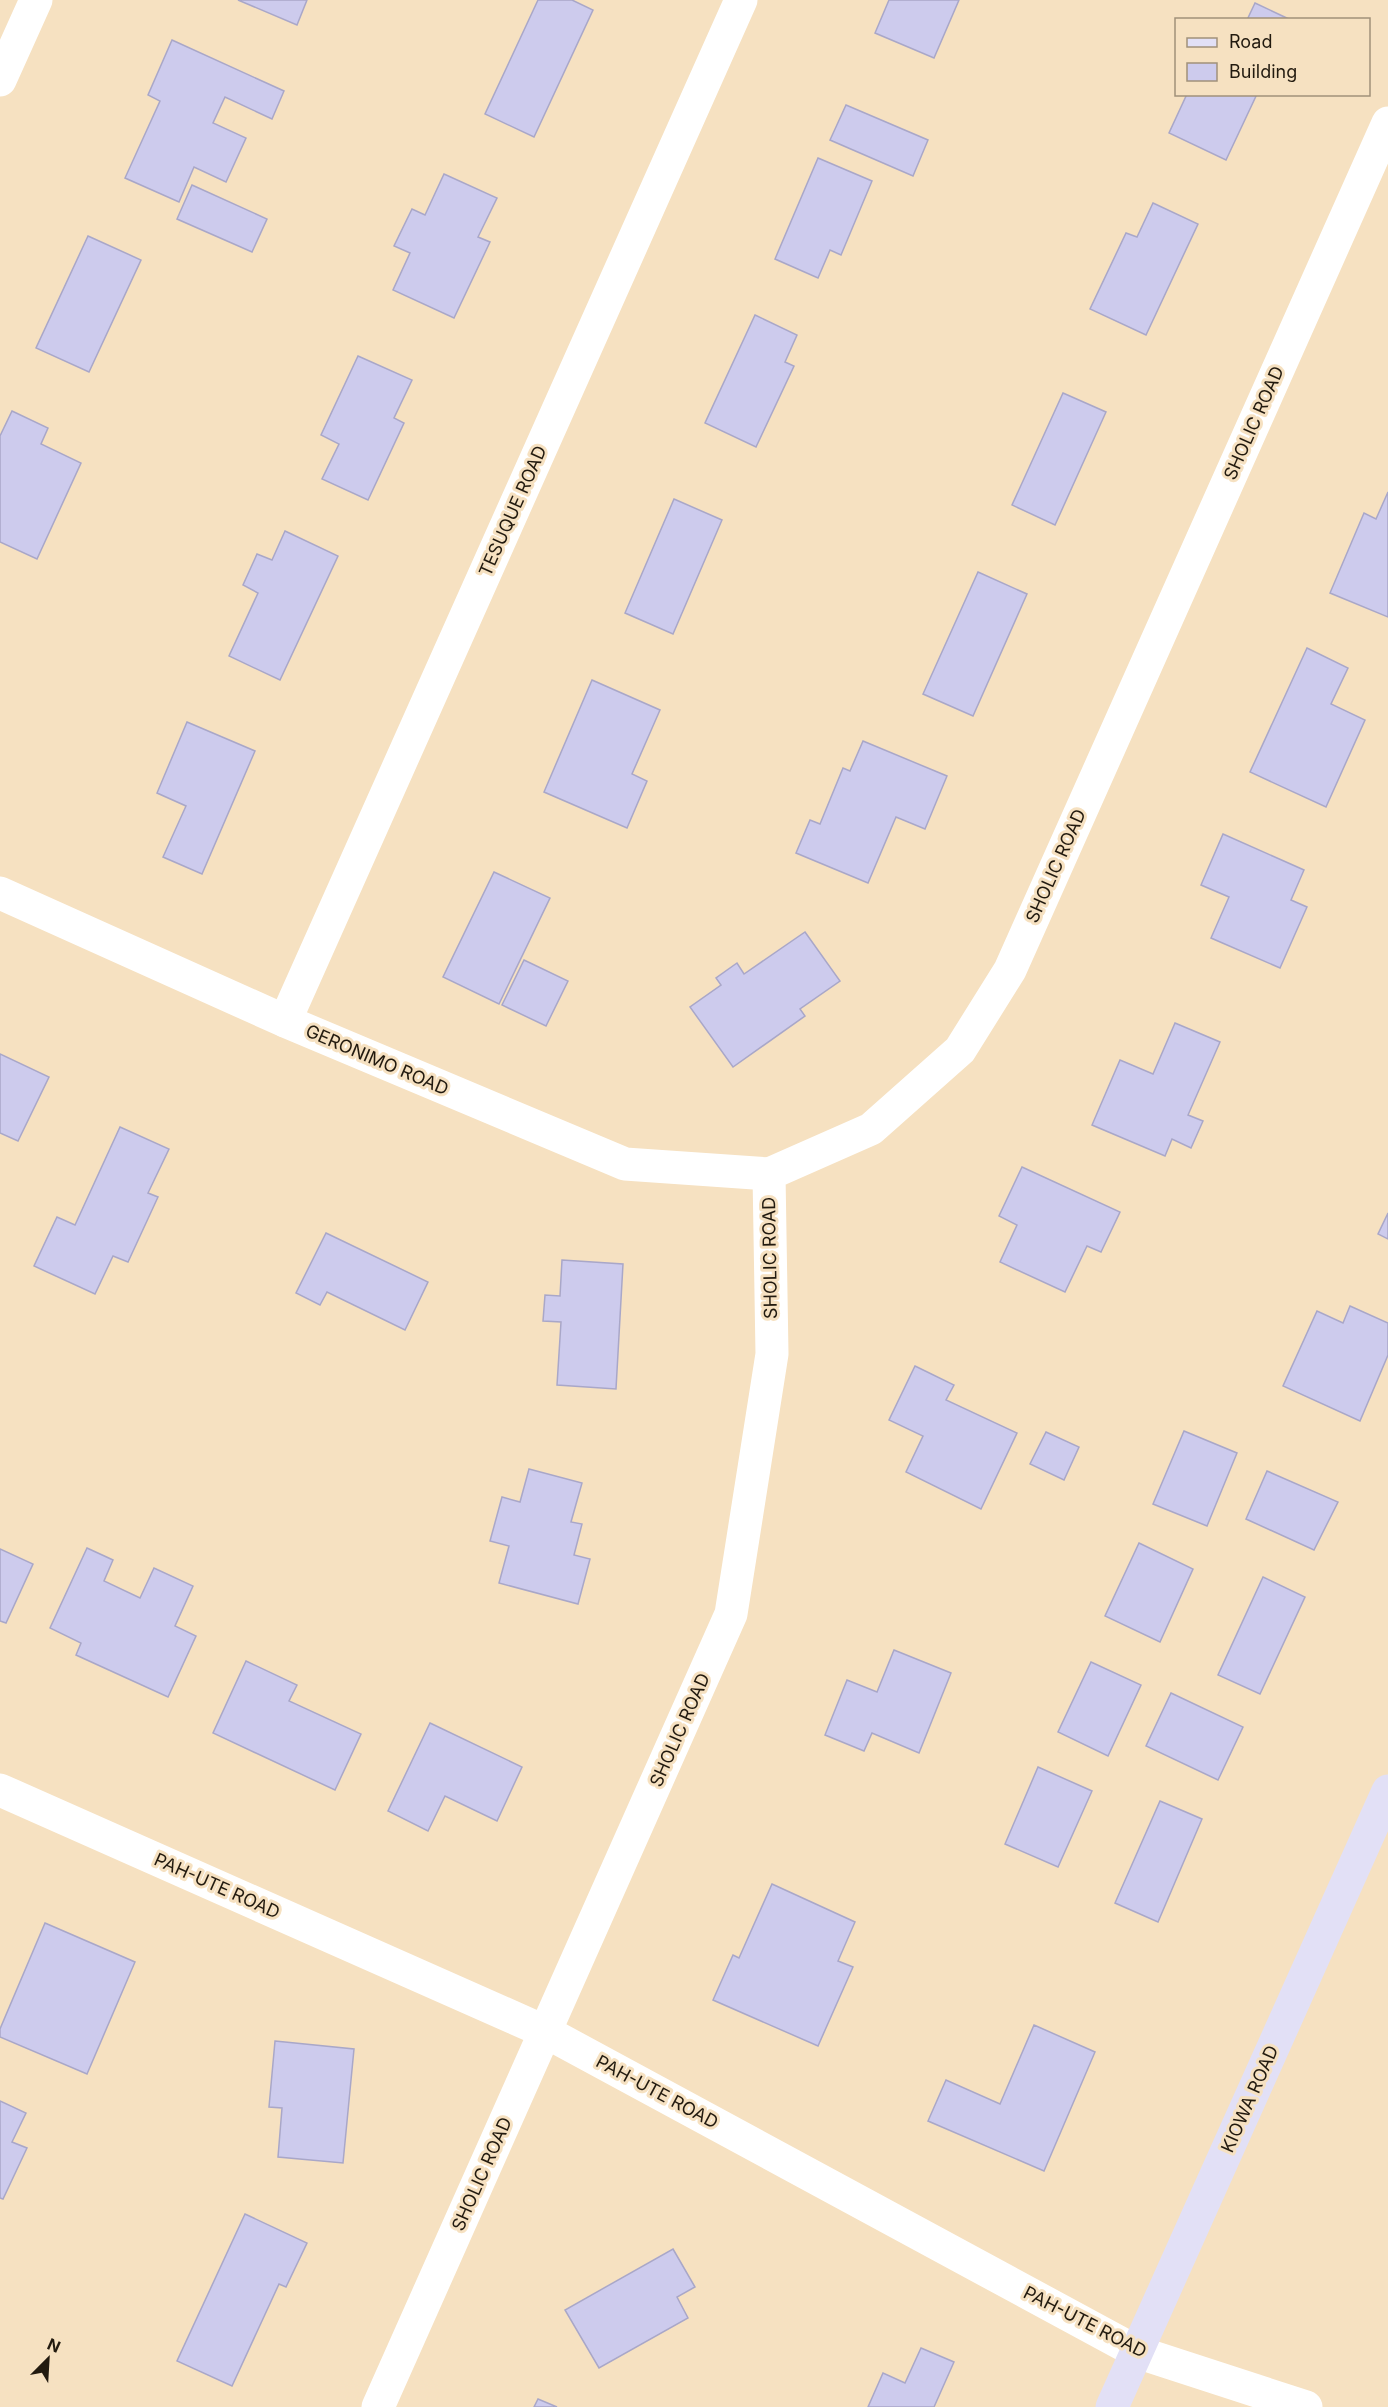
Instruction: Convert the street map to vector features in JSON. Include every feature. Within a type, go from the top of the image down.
[{"type":"street","points":[[0,80],[36,0]]},
{"type":"street","name":"TESUQUE ROAD","points":[[285,1021],[741,0]]},
{"type":"street","name":"SHOLIC ROAD","points":[[378,2407],[731,1614],[772,1354],[768,1174],[871,1129],[960,1050],[1010,969],[1388,123]]},
{"type":"street","name":"GERONIMO ROAD","points":[[0,893],[285,1021],[625,1164],[768,1174]]},
{"type":"street","name":"PAH-UTE ROAD","points":[[0,1790],[546,2032],[1137,2352],[1306,2407]]},
{"type":"street","name":"KIOWA ROAD","points":[[1112,2407],[1388,1791]]},
{"type":"building","points":[[238,0],[307,0],[297,25]]},
{"type":"building","points":[[538,0],[572,0],[593,10],[534,137],[485,114]]},
{"type":"building","points":[[889,0],[959,0],[934,58],[875,33]]},
{"type":"building","points":[[1255,3],[1287,18],[1248,18]]},
{"type":"building","points":[[172,40],[284,91],[272,119],[225,97],[213,123],[246,138],[226,182],[194,167],[179,202],[125,178],[160,101],[148,95]]},
{"type":"building","points":[[1186,96],[1256,96],[1226,160],[1169,133]]},
{"type":"building","points":[[846,105],[928,140],[913,176],[830,140]]},
{"type":"building","points":[[818,158],[872,181],[841,255],[830,250],[818,278],[775,259]]},
{"type":"building","points":[[444,174],[497,198],[478,237],[490,242],[454,318],[393,290],[410,253],[394,246],[412,209],[425,215]]},
{"type":"building","points":[[192,185],[267,219],[252,252],[177,219]]},
{"type":"building","points":[[1153,203],[1198,224],[1146,335],[1090,309],[1126,233],[1137,237]]},
{"type":"building","points":[[88,236],[141,260],[89,372],[36,348]]},
{"type":"building","points":[[755,315],[797,335],[785,362],[794,366],[756,447],[705,423]]},
{"type":"building","points":[[358,356],[412,380],[394,418],[404,423],[368,500],[322,479],[339,444],[321,435]]},
{"type":"building","points":[[1063,393],[1106,412],[1055,525],[1012,505]]},
{"type":"building","points":[[12,411],[48,428],[41,444],[81,463],[37,559],[0,542],[0,436]]},
{"type":"building","points":[[1388,492],[1388,617],[1330,593],[1364,513],[1376,519]]},
{"type":"building","points":[[674,499],[722,520],[673,634],[625,613]]},
{"type":"building","points":[[285,531],[338,556],[280,680],[229,656],[258,593],[243,585],[257,554],[272,560]]},
{"type":"building","points":[[978,572],[1027,594],[973,716],[923,694]]},
{"type":"building","points":[[1307,648],[1348,668],[1331,704],[1365,720],[1326,807],[1250,772]]},
{"type":"building","points":[[592,680],[660,710],[632,774],[647,781],[627,828],[544,792]]},
{"type":"building","points":[[187,722],[255,751],[202,874],[163,857],[186,806],[157,793]]},
{"type":"building","points":[[863,741],[947,776],[925,829],[896,817],[868,883],[796,853],[810,820],[820,824],[843,768],[850,771]]},
{"type":"building","points":[[1223,834],[1304,870],[1291,900],[1307,907],[1280,968],[1211,938],[1229,897],[1201,885]]},
{"type":"building","points":[[494,872],[550,898],[499,1004],[443,977]]},
{"type":"building","points":[[805,932],[840,981],[800,1009],[805,1016],[733,1067],[690,1007],[721,985],[716,978],[737,963],[744,974]]},
{"type":"building","points":[[524,960],[568,981],[546,1026],[502,1005]]},
{"type":"building","points":[[1175,1023],[1220,1042],[1188,1115],[1203,1121],[1191,1148],[1172,1139],[1165,1156],[1092,1125],[1120,1060],[1153,1074]]},
{"type":"building","points":[[0,1054],[49,1077],[18,1141],[0,1133]]},
{"type":"building","points":[[120,1127],[169,1149],[148,1193],[158,1197],[128,1262],[113,1256],[95,1294],[34,1266],[57,1217],[75,1225]]},
{"type":"building","points":[[1022,1167],[1120,1212],[1101,1252],[1087,1246],[1065,1292],[1000,1262],[1017,1225],[999,1216]]},
{"type":"building","points":[[1388,1213],[1388,1239],[1378,1234]]},
{"type":"building","points":[[326,1233],[428,1282],[405,1330],[327,1292],[320,1305],[296,1293]]},
{"type":"building","points":[[562,1260],[623,1264],[616,1389],[557,1385],[561,1322],[543,1321],[545,1295],[560,1296]]},
{"type":"building","points":[[1350,1306],[1388,1323],[1388,1355],[1360,1421],[1283,1386],[1317,1311],[1343,1323]]},
{"type":"building","points":[[915,1366],[954,1385],[946,1400],[1017,1433],[981,1509],[906,1472],[923,1436],[889,1420]]},
{"type":"building","points":[[1184,1431],[1237,1453],[1207,1526],[1153,1504]]},
{"type":"building","points":[[1046,1432],[1079,1447],[1064,1480],[1030,1464]]},
{"type":"building","points":[[529,1469],[582,1483],[571,1522],[582,1524],[574,1555],[590,1559],[578,1604],[499,1583],[509,1546],[490,1541],[502,1497],[520,1502]]},
{"type":"building","points":[[1267,1471],[1338,1502],[1314,1550],[1246,1519]]},
{"type":"building","points":[[1139,1543],[1193,1569],[1160,1642],[1105,1616]]},
{"type":"building","points":[[87,1548],[113,1560],[104,1581],[140,1598],[154,1568],[193,1586],[175,1626],[196,1636],[168,1697],[76,1655],[81,1643],[50,1628]]},
{"type":"building","points":[[0,1549],[33,1564],[6,1623],[0,1621]]},
{"type":"building","points":[[1263,1577],[1305,1597],[1260,1694],[1218,1675]]},
{"type":"building","points":[[894,1650],[951,1673],[919,1753],[872,1733],[864,1751],[825,1735],[847,1680],[877,1692]]},
{"type":"building","points":[[246,1661],[297,1685],[289,1701],[361,1734],[335,1790],[213,1733]]},
{"type":"building","points":[[1091,1662],[1141,1685],[1108,1756],[1058,1732]]},
{"type":"building","points":[[1171,1693],[1243,1727],[1218,1780],[1146,1746]]},
{"type":"building","points":[[430,1723],[522,1767],[497,1821],[445,1796],[428,1831],[388,1811]]},
{"type":"building","points":[[1038,1767],[1092,1791],[1058,1867],[1005,1844]]},
{"type":"building","points":[[1160,1801],[1202,1819],[1158,1922],[1115,1903]]},
{"type":"building","points":[[772,1884],[855,1922],[838,1961],[853,1967],[818,2046],[713,2000],[733,1955],[739,1958]]},
{"type":"building","points":[[45,1923],[135,1962],[87,2074],[0,2037],[0,2029]]},
{"type":"building","points":[[1034,2025],[1095,2052],[1044,2171],[928,2121],[946,2080],[1000,2104]]},
{"type":"building","points":[[275,2041],[354,2049],[343,2163],[278,2157],[282,2108],[269,2107]]},
{"type":"building","points":[[0,2101],[26,2113],[12,2142],[27,2148],[3,2199],[0,2198]]},
{"type":"building","points":[[245,2214],[307,2243],[286,2287],[279,2284],[232,2386],[177,2361]]},
{"type":"building","points":[[673,2249],[695,2287],[677,2297],[688,2318],[599,2368],[565,2310]]},
{"type":"building","points":[[921,2348],[954,2362],[934,2407],[868,2407],[883,2373],[905,2383]]},
{"type":"building","points":[[538,2399],[557,2407],[534,2407]]}]
